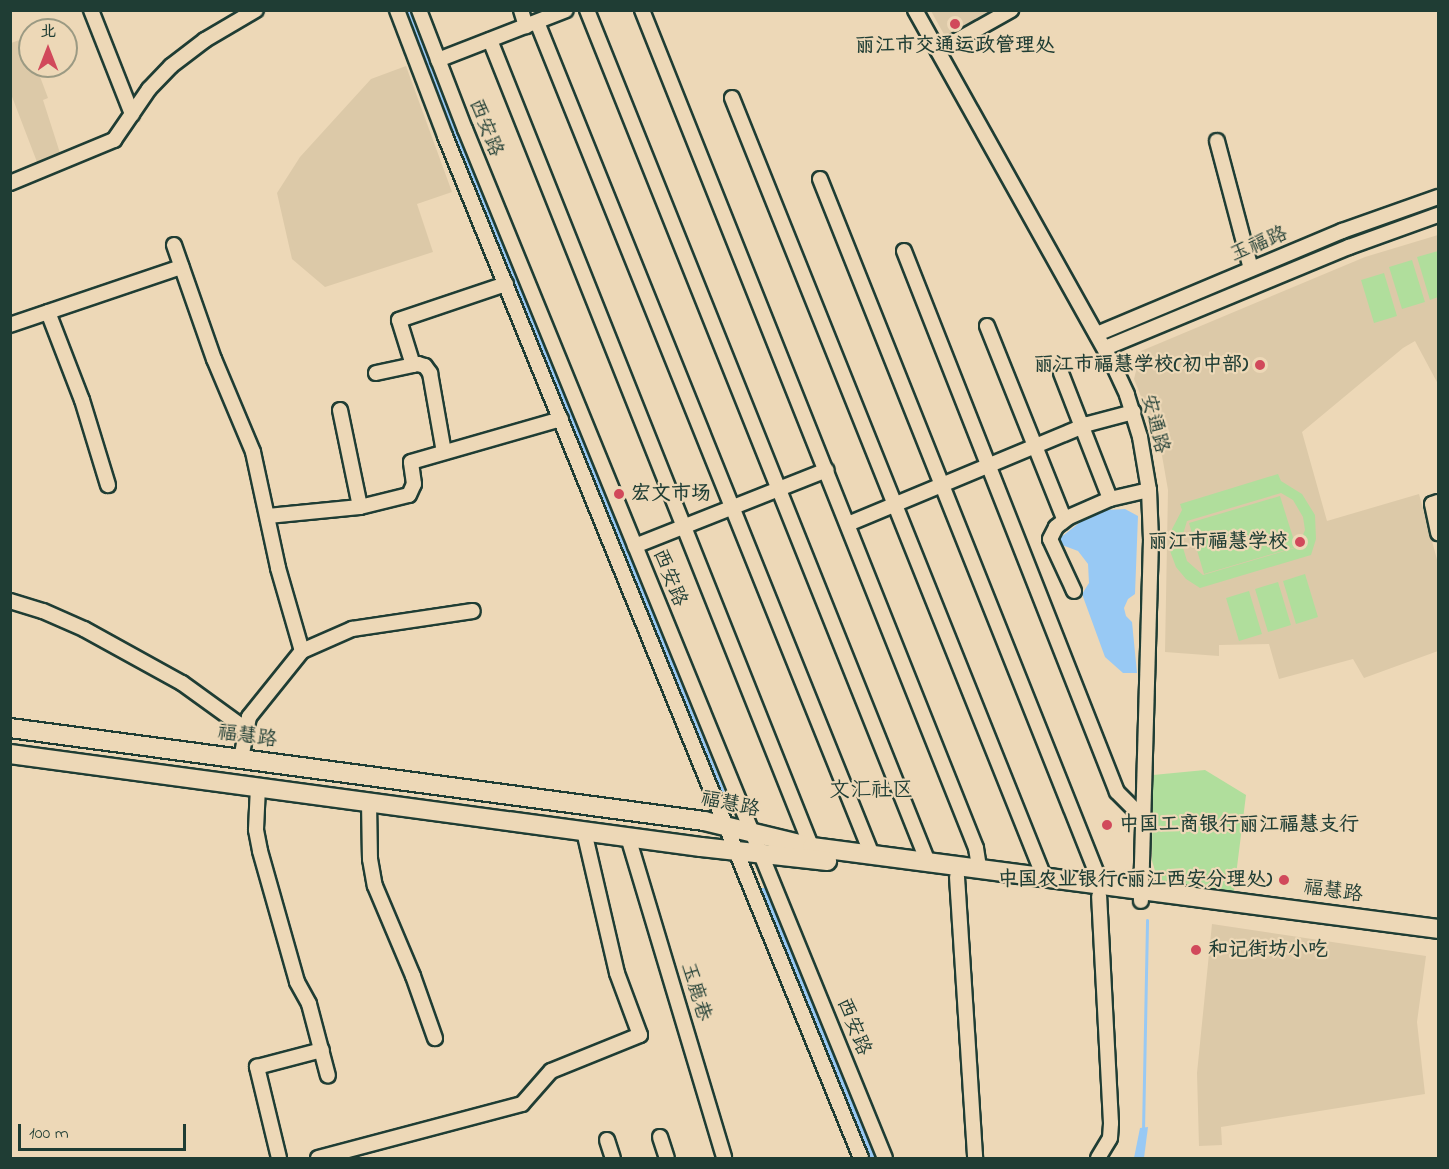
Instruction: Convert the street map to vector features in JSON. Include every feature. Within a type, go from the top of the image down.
[{"type":"main road","name":"福慧路","points":[[10,728],[693,819],[811,846],[1044,877],[1100,890]]},
{"type":"main road","name":"福慧路","points":[[10,754],[628,837],[957,877],[1100,890],[1438,928]]},
{"type":"main road","name":"福慧路","points":[[1141,895],[1438,940]]},
{"type":"street","points":[[91,10],[132,114]]},
{"type":"street","points":[[10,183],[114,140],[149,89],[171,66],[205,40],[256,10]]},
{"type":"street","name":"西安路","points":[[397,10],[861,1158]]},
{"type":"street","name":"西安路","points":[[419,10],[885,1158]]},
{"type":"street","points":[[521,10],[532,24],[732,508],[872,855]]},
{"type":"street","points":[[438,60],[566,10]]},
{"type":"street","points":[[587,10],[928,862]]},
{"type":"street","points":[[642,10],[976,848],[979,868]]},
{"type":"street","name":"安通路","points":[[915,10],[1105,348],[1133,412],[1149,490],[1151,540],[1141,895]]},
{"type":"street","points":[[938,51],[1011,10]]},
{"type":"street","points":[[490,40],[811,846]]},
{"type":"street","points":[[732,98],[1044,877]]},
{"type":"street","points":[[1217,141],[1251,269]]},
{"type":"street","points":[[820,179],[1100,890],[1111,1123],[1110,1138],[1098,1158]]},
{"type":"street","name":"玉福路","points":[[1096,334],[1342,231],[1438,197]]},
{"type":"street","name":"玉福路","points":[[1105,348],[1349,247],[1438,215]]},
{"type":"street","points":[[174,245],[214,359],[253,452],[278,567],[302,651]]},
{"type":"street","points":[[904,251],[1117,792],[1143,818]]},
{"type":"street","points":[[10,325],[181,267]]},
{"type":"street","points":[[413,365],[399,320],[506,284]]},
{"type":"street","points":[[48,312],[82,400],[108,485]]},
{"type":"street","points":[[987,326],[1064,519]]},
{"type":"street","points":[[375,373],[423,364],[429,370],[444,452]]},
{"type":"street","points":[[1061,373],[1110,499]]},
{"type":"street","points":[[340,410],[360,507]]},
{"type":"street","points":[[848,524],[1082,426],[1133,412]]},
{"type":"street","points":[[268,516],[360,507],[409,495],[414,486],[411,462],[561,419]]},
{"type":"street","points":[[635,546],[826,470]]},
{"type":"street","points":[[1074,591],[1050,539],[1056,527],[1064,519],[1110,499],[1149,490]]},
{"type":"street","points":[[1435,503],[1438,532]]},
{"type":"street","points":[[10,602],[43,611],[84,629],[182,683],[247,729]]},
{"type":"street","points":[[241,759],[249,717],[302,651],[352,629],[472,611]]},
{"type":"street","points":[[258,788],[256,830],[260,850],[297,982],[309,1004],[328,1076]]},
{"type":"street","points":[[369,802],[370,859],[375,886],[413,976],[435,1038]]},
{"type":"street","points":[[318,1158],[522,1104],[551,1071],[640,1035],[617,974],[584,831]]},
{"type":"street","name":"玉鹿巷","points":[[628,837],[724,1158]]},
{"type":"street","points":[[957,877],[975,1158]]},
{"type":"street","points":[[279,1158],[257,1067],[322,1050]]},
{"type":"street","points":[[660,1137],[667,1158]]},
{"type":"street","points":[[608,1140],[613,1158]]},
{"type":"shaded area","name":"丽江市交通运政管理处","points":[[931,11],[998,11],[946,38]]},
{"type":"shaded area","points":[[18,40],[18,78],[40,78],[48,98],[43,100],[60,153],[37,162],[11,94],[11,43]]},
{"type":"shaded area","points":[[406,66],[452,192],[417,204],[433,252],[325,287],[292,259],[277,193],[300,157],[371,79]]},
{"type":"shaded area","points":[[1438,235],[1438,384],[1415,341],[1403,348],[1302,432],[1327,521],[1419,494],[1438,563],[1438,651],[1364,678],[1353,659],[1279,679],[1269,644],[1219,645],[1219,656],[1165,652],[1168,490],[1160,444],[1134,379],[1141,351],[1365,257]]},
{"type":"shaded area","points":[[1212,924],[1426,956],[1417,1022],[1425,1094],[1221,1127],[1222,1145],[1199,1146],[1197,1073]]},
{"type":"green space","points":[[1438,251],[1438,297],[1430,300],[1417,257]]},
{"type":"green space","points":[[1412,260],[1425,302],[1402,309],[1389,267]]},
{"type":"green space","points":[[1384,273],[1397,316],[1374,323],[1361,280]]},
{"type":"green space","points":[[1278,474],[1281,481],[1302,494],[1315,515],[1316,539],[1311,555],[1200,588],[1186,579],[1176,567],[1170,551],[1170,533],[1182,510],[1180,504]],"holes":[[[1281,493],[1293,500],[1303,517],[1305,530],[1298,547],[1203,575],[1187,561],[1181,541],[1187,521]]]},
{"type":"green space","points":[[1280,496],[1296,547],[1204,574],[1189,523]]},
{"type":"green space","points":[[1305,574],[1318,617],[1296,624],[1283,581]]},
{"type":"green space","points":[[1278,582],[1291,625],[1268,632],[1255,589]]},
{"type":"green space","points":[[1249,591],[1262,634],[1239,641],[1226,598]]},
{"type":"green space","points":[[1205,770],[1246,795],[1234,891],[1164,882],[1156,874],[1152,861],[1153,775]]},
{"type":"water","points":[[405,11],[412,11],[445,99],[725,792],[717,791],[439,101]]},
{"type":"water","points":[[1125,509],[1138,516],[1135,594],[1128,599],[1124,608],[1126,616],[1132,622],[1137,673],[1123,673],[1105,657],[1082,594],[1089,583],[1088,564],[1078,551],[1062,545],[1060,538],[1088,516],[1106,510]]},
{"type":"water","points":[[755,888],[766,888],[876,1158],[865,1158]]},
{"type":"water","points":[[1148,1127],[1144,1158],[1134,1158],[1140,1128]]},
{"type":"waterway","points":[[1143,1131],[1147,920]]},
{"type":"place","name":"丽江市交通运政管理处","points":[[955,24]]},
{"type":"place","name":"丽江市福慧学校(初中部)","points":[[1260,365]]},
{"type":"place","name":"宏文市场","points":[[619,494]]},
{"type":"place","name":"丽江市福慧学校","points":[[1300,542]]},
{"type":"place","name":"中国工商银行丽江福慧支行","points":[[1107,825]]},
{"type":"place","name":"中国农业银行(丽江西安分理处)","points":[[1284,880]]},
{"type":"place","name":"和记街坊小吃","points":[[1196,950]]},
{"type":"district","name":"文汇社区","points":[[871,791]]}]
